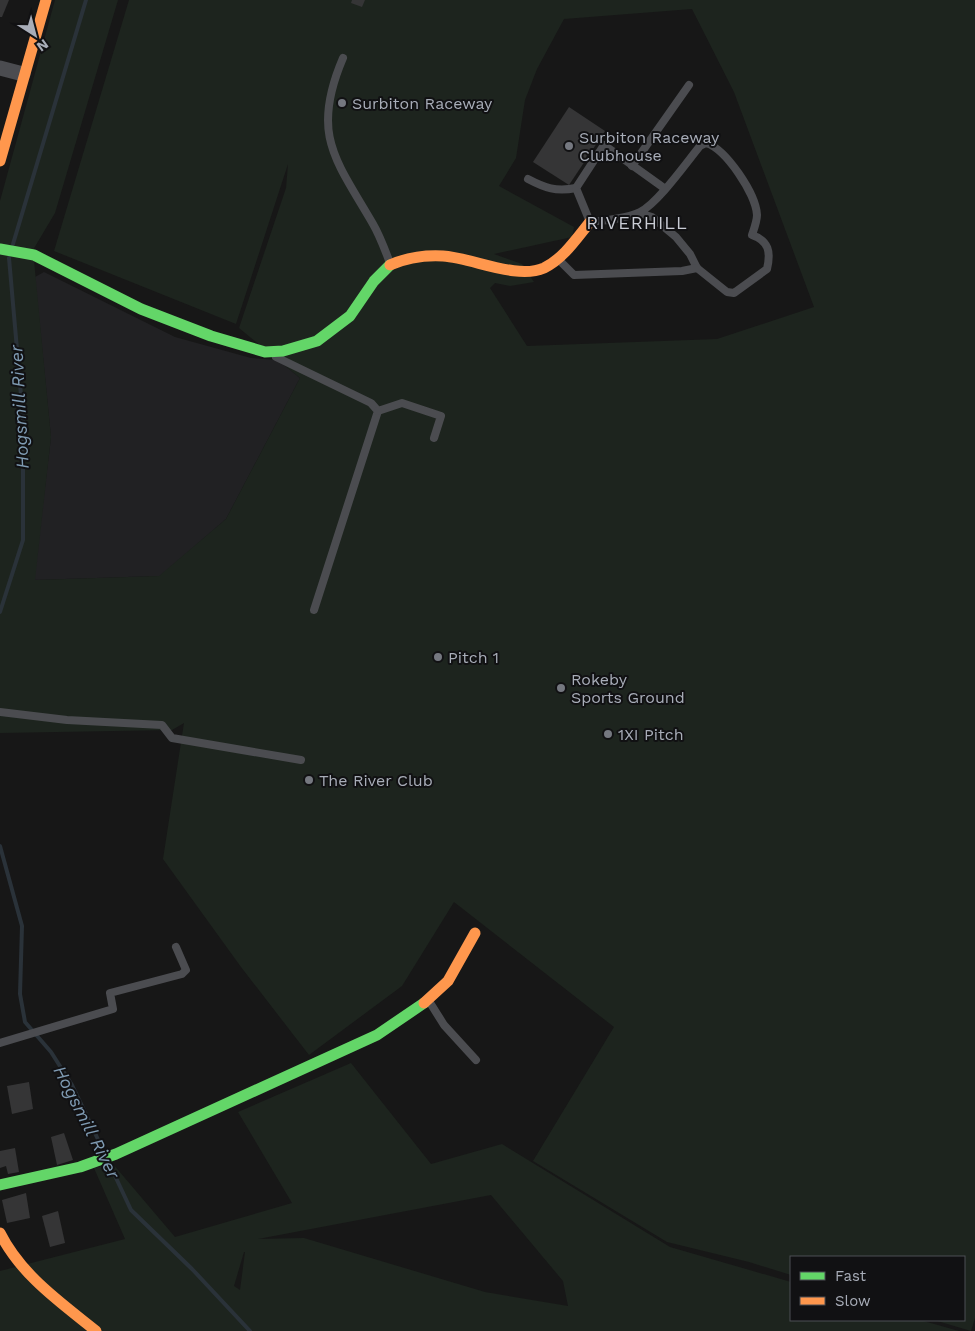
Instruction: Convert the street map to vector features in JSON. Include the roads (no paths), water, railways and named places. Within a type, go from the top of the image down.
[{"type":"street","points":[[0,161],[23,74],[46,0]]},
{"type":"street","points":[[0,68],[23,74]]},
{"type":"street","points":[[0,249],[34,255],[141,309],[211,336],[265,352],[283,351],[317,341],[350,316],[374,281],[391,264],[422,256],[444,256],[509,271],[530,273],[546,267],[557,259],[590,222]]},
{"type":"street","points":[[0,1185],[80,1167],[116,1154],[377,1035],[428,1000],[448,980],[476,933]]},
{"type":"street","points":[[0,1233],[9,1252],[27,1271],[96,1331]]},
{"type":"lane","points":[[344,58],[330,92],[328,125],[330,141],[342,174],[374,226],[391,264]]},
{"type":"lane","points":[[632,166],[688,85]]},
{"type":"lane","points":[[576,188],[590,222],[639,213],[651,204],[700,146],[706,143],[713,145],[721,152],[747,186],[757,215],[752,235],[762,239],[767,244],[770,257],[767,269],[734,293],[727,292],[696,268],[690,254],[676,238],[652,217],[639,213]]},
{"type":"lane","points":[[528,179],[549,190],[561,191],[576,188],[604,145],[664,188]]},
{"type":"lane","points":[[557,259],[574,275],[682,271],[696,268]]},
{"type":"lane","points":[[265,352],[371,403],[378,411]]},
{"type":"lane","points":[[378,411],[402,403],[441,416],[434,438]]},
{"type":"lane","points":[[314,610],[378,411]]},
{"type":"lane","points":[[0,712],[66,720],[162,725],[172,738],[301,760]]},
{"type":"lane","points":[[0,1043],[112,1009],[110,993],[182,974],[186,970],[176,947]]},
{"type":"lane","points":[[428,1000],[444,1025],[476,1060]]},
{"type":"waterway","name":"Hogsmill River","points":[[13,244],[86,0]]},
{"type":"waterway","name":"Hogsmill River","points":[[0,612],[23,540],[23,418],[9,258]]},
{"type":"waterway","name":"Hogsmill River","points":[[0,846],[22,926],[20,994],[25,1022],[51,1052],[72,1085],[104,1152]]},
{"type":"waterway","name":"Hogsmill River","points":[[109,1163],[131,1210],[192,1269],[250,1331]]},
{"type":"place","name":"Surbiton Raceway","points":[[342,103]]},
{"type":"place","name":"Surbiton Raceway Clubhouse","points":[[569,146]]},
{"type":"place","name":"Pitch 1","points":[[438,657]]},
{"type":"place","name":"Rokeby Sports Ground","points":[[561,688]]},
{"type":"place","name":"1XI Pitch","points":[[608,734]]},
{"type":"place","name":"The River Club","points":[[309,780]]},
{"type":"district","name":"RIVERHILL","points":[[637,222]]}]
